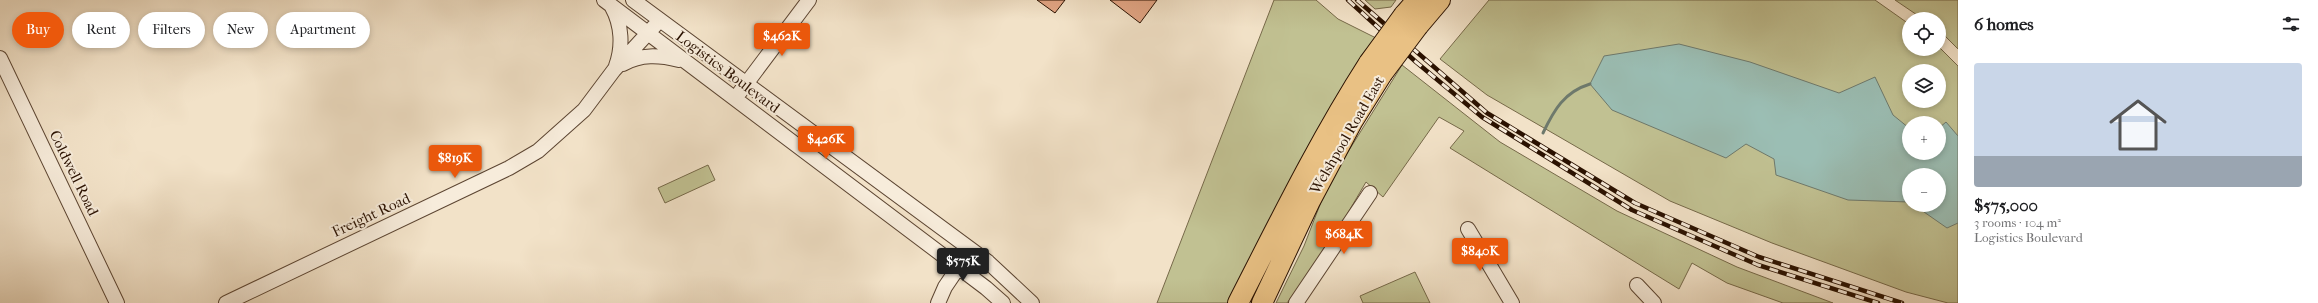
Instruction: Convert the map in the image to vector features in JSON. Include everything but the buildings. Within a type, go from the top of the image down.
[{"type":"highway","name":"Welshpool Road East","points":[[1238,303],[1298,182],[1336,115],[1375,68],[1413,14],[1440,0]]},
{"type":"highway","name":"Welshpool Road East","points":[[1262,303],[1310,201],[1352,122],[1375,68]]},
{"type":"street","name":"Logistics Boulevard","points":[[633,0],[1007,278],[1032,303]]},
{"type":"street","points":[[735,98],[809,0]]},
{"type":"street","name":"Logistics Boulevard","points":[[608,3],[986,288],[1003,303]]},
{"type":"street","name":"Freight Road","points":[[608,3],[616,14],[621,41],[621,54],[614,70]]},
{"type":"street","name":"Freight Road","points":[[226,303],[509,168],[538,151],[584,110],[614,70],[649,34],[660,20]]},
{"type":"street","name":"Freight Road","points":[[614,70],[625,63],[642,57],[659,55],[678,60],[695,69]]},
{"type":"street","name":"Coldwell Road","points":[[0,58],[117,303]]},
{"type":"street","points":[[1296,303],[1370,193]]},
{"type":"street","points":[[1468,229],[1512,303]]},
{"type":"street","points":[[938,303],[957,267],[970,250]]},
{"type":"street","points":[[1637,285],[1654,303]]},
{"type":"green space","points":[[1274,0],[1316,0],[1338,19],[1376,38],[1363,53],[1232,303],[1157,303]]},
{"type":"green space","points":[[1365,0],[1396,0],[1391,7],[1375,9]]},
{"type":"green space","points":[[1489,0],[1875,0],[1902,19],[1902,56],[1946,56],[1946,54],[1958,66],[1958,303],[1948,303],[1906,292],[1772,243],[1670,201],[1487,95],[1440,59]]},
{"type":"green space","points":[[1895,0],[1958,0],[1958,49],[1946,37],[1946,12],[1913,12]]},
{"type":"green space","points":[[1402,65],[1500,142],[1617,211],[1737,267],[1833,303],[1783,303],[1727,283],[1692,263],[1679,289],[1450,148],[1464,131],[1439,117],[1383,197],[1366,182],[1325,252],[1287,303],[1276,303],[1304,246],[1328,184]]},
{"type":"green space","points":[[708,165],[715,180],[665,203],[658,188]]},
{"type":"green space","points":[[1415,272],[1430,303],[1363,303],[1360,296]]},
{"type":"water","points":[[1679,44],[1750,62],[1839,93],[1875,77],[1893,115],[1902,122],[1902,160],[1946,160],[1946,122],[1958,136],[1958,223],[1947,228],[1924,212],[1946,212],[1946,168],[1902,168],[1902,202],[1848,200],[1776,175],[1774,159],[1746,144],[1726,158],[1612,110],[1590,84],[1604,56]]},
{"type":"waterway","points":[[1543,133],[1551,117],[1561,103],[1573,92],[1590,84]]},
{"type":"railway","points":[[1348,0],[1416,62],[1482,117],[1632,210],[1758,265],[1878,303]]},
{"type":"railway","points":[[1357,0],[1487,113],[1635,203],[1759,257],[1902,303]]}]
